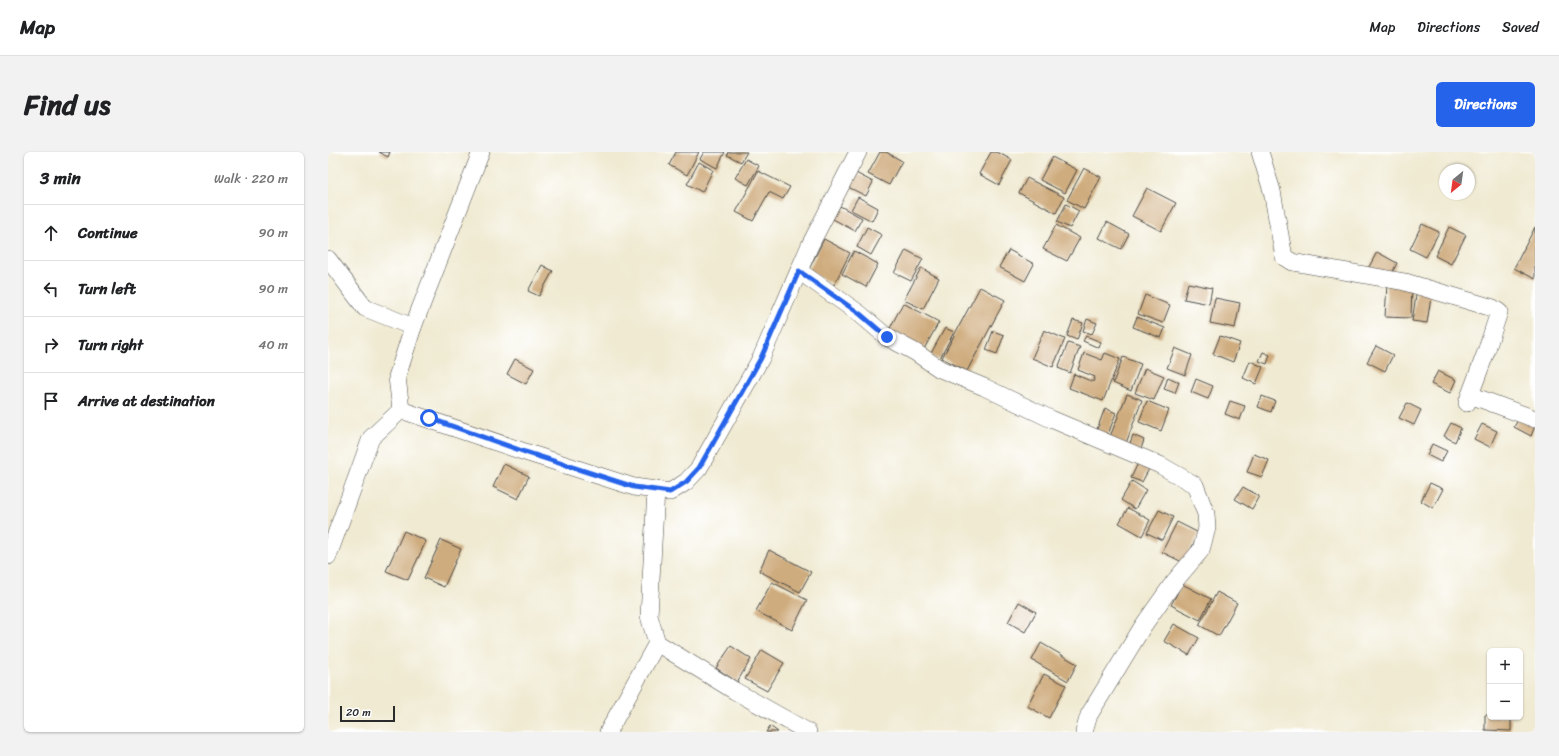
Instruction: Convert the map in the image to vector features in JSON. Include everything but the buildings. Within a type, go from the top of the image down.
[{"type":"street","points":[[401,410],[397,377],[413,327],[481,152]]},
{"type":"street","points":[[401,410],[634,487],[670,492],[686,482],[699,468],[761,358],[810,245],[858,152]]},
{"type":"street","points":[[1260,152],[1272,191],[1284,257],[1292,262],[1405,282],[1493,308],[1499,312],[1468,399],[1535,419]]},
{"type":"street","points":[[328,259],[366,308],[413,327]]},
{"type":"street","points":[[799,271],[860,314],[887,337],[915,352],[940,369],[984,387],[1051,419],[1160,465],[1195,485],[1206,514],[1207,521],[1207,528],[1201,550],[1174,582],[1143,626],[1089,715],[1084,732]]},
{"type":"street","points":[[328,556],[334,520],[371,438],[401,410]]},
{"type":"street","points":[[656,490],[649,616],[657,643],[735,691],[808,732]]},
{"type":"street","points":[[608,732],[657,643]]},
{"type":"route","points":[[429,418],[525,452],[634,487],[670,492],[686,482],[699,468],[761,358],[799,271],[860,314],[887,337]]}]
